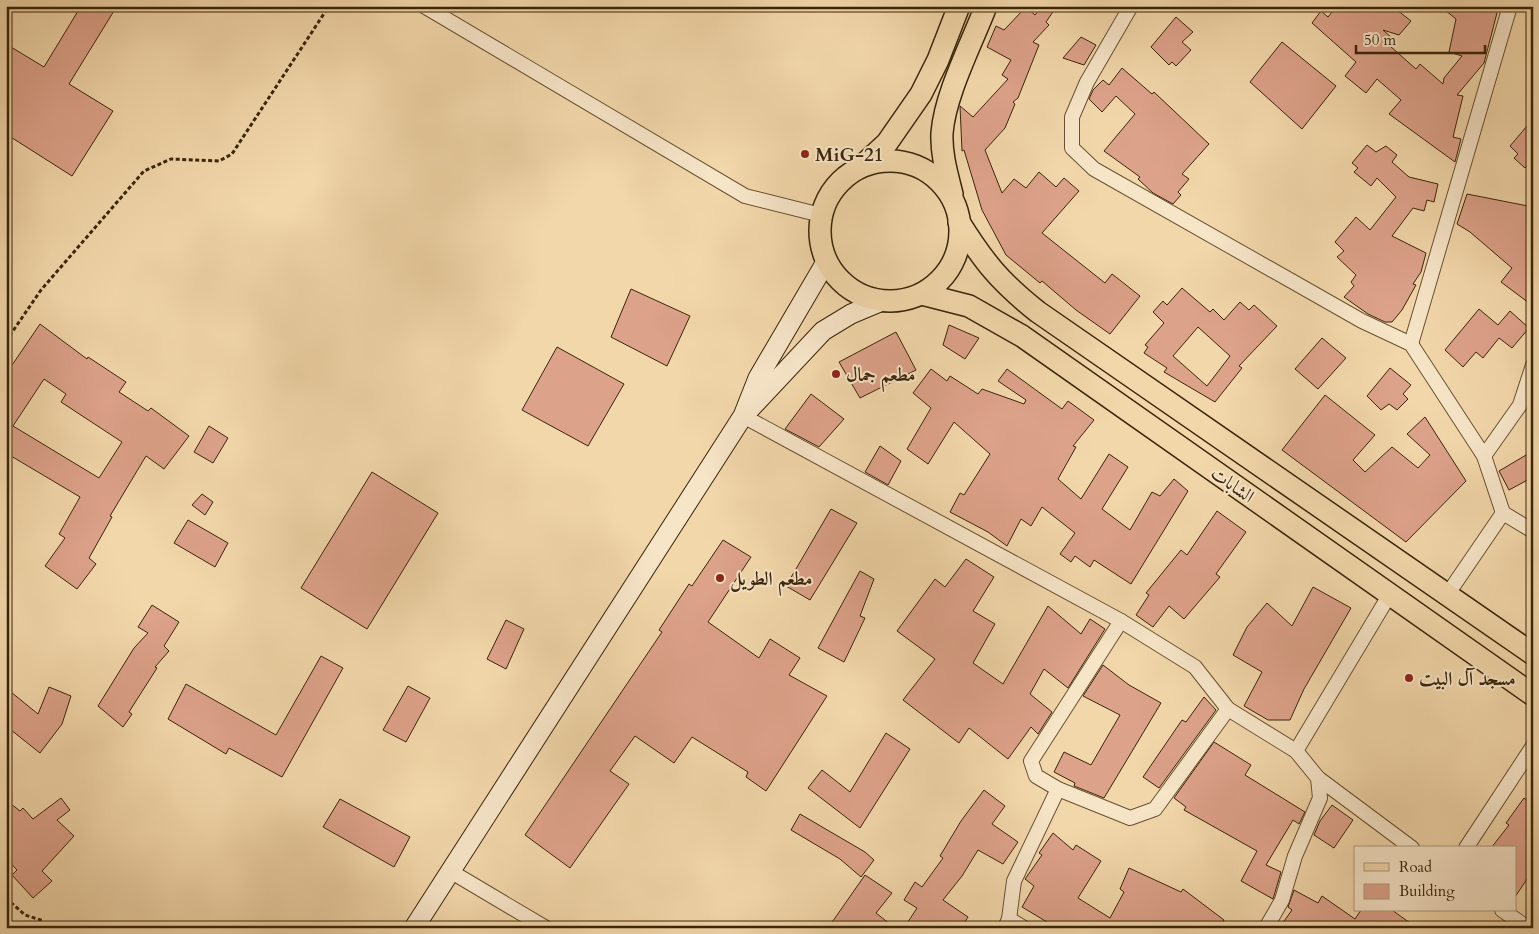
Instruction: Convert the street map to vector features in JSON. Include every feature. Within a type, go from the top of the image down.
[{"type":"main road","points":[[959,6],[938,60],[921,94],[887,143],[861,167],[843,178],[830,195],[821,215],[820,239],[826,262],[840,281],[859,295],[882,301],[902,300],[922,294],[939,281],[952,264],[959,243],[959,222],[944,162],[942,133],[948,103],[986,6]]},
{"type":"main road","points":[[861,167],[882,161],[911,165],[924,170],[942,183],[953,201]]},
{"type":"main road","name":"الشابات","points":[[959,222],[990,269],[1010,290],[1038,312],[1533,654]]},
{"type":"main road","points":[[743,416],[758,378],[826,262]]},
{"type":"main road","name":"الشابات","points":[[922,294],[969,306],[1022,336],[1533,696]]},
{"type":"main road","points":[[414,928],[743,416],[823,332],[851,314],[882,301]]},
{"type":"street","points":[[424,6],[745,196],[821,215]]},
{"type":"street","points":[[1131,6],[1087,82],[1072,117],[1072,148],[1094,169],[1362,321],[1411,344],[1484,456],[1503,513],[1533,531]]},
{"type":"street","points":[[1411,344],[1510,6]]},
{"type":"street","points":[[1484,456],[1520,405],[1533,365]]},
{"type":"street","points":[[743,416],[1121,621],[1195,667],[1228,709],[1296,751],[1318,778],[1409,846]]},
{"type":"street","points":[[1447,594],[1503,513]]},
{"type":"street","points":[[1296,751],[1390,594]]},
{"type":"street","points":[[1121,621],[1031,761],[1036,776],[1058,790],[1130,818],[1155,810],[1228,709]]},
{"type":"street","points":[[1467,846],[1533,746]]},
{"type":"street","points":[[1266,928],[1282,900],[1294,856],[1320,798],[1318,778]]},
{"type":"street","points":[[1024,928],[1007,923],[1014,881],[1058,790]]},
{"type":"street","points":[[450,871],[546,928]]},
{"type":"street","points":[[1505,912],[1528,928]]},
{"type":"path","points":[[6,341],[41,290],[144,171],[171,159],[219,160],[232,154],[329,6]]},
{"type":"path","points":[[6,898],[25,915],[44,921]]},
{"type":"building","points":[[81,6],[117,6],[69,84],[113,111],[72,176],[6,134],[6,44],[44,67]]},
{"type":"building","points":[[1043,6],[1057,6],[1046,22],[1049,25],[1033,42],[1039,45],[1018,98],[1013,102],[1015,104],[1005,128],[985,150],[1002,193],[1014,179],[1026,188],[1039,172],[1056,187],[1064,178],[1079,191],[1042,233],[1105,283],[1112,274],[1140,296],[1110,334],[1076,310],[1042,281],[1040,283],[1006,255],[982,210],[964,150],[962,151],[960,106],[973,117],[1008,79],[1002,75],[1011,60],[987,47],[996,26],[1004,30],[1026,7],[1035,15]]},
{"type":"building","points":[[1337,6],[1392,6],[1411,21],[1399,35],[1383,30],[1394,40],[1390,46],[1416,69],[1420,64],[1443,84],[1444,78],[1462,56],[1449,52],[1456,19],[1440,6],[1490,6],[1498,9],[1484,63],[1457,95],[1463,96],[1453,137],[1461,139],[1455,162],[1389,114],[1401,100],[1377,79],[1366,93],[1345,76],[1356,62],[1312,23],[1321,11],[1328,17]]},
{"type":"building","points":[[1176,17],[1193,32],[1182,42],[1191,50],[1176,66],[1172,62],[1169,65],[1151,47]]},
{"type":"building","points":[[1081,37],[1096,45],[1084,65],[1063,58]]},
{"type":"building","points":[[1282,42],[1336,86],[1302,129],[1250,82]]},
{"type":"building","points":[[1122,68],[1152,94],[1154,92],[1209,144],[1182,174],[1189,179],[1178,192],[1181,195],[1173,204],[1153,193],[1138,179],[1140,177],[1104,151],[1135,114],[1116,96],[1102,112],[1089,99],[1093,90],[1103,80],[1109,85]]},
{"type":"building","points":[[1533,119],[1533,168],[1529,164],[1525,168],[1514,158],[1518,154],[1510,146]]},
{"type":"building","points":[[1367,145],[1376,152],[1386,146],[1397,155],[1392,162],[1409,177],[1438,184],[1434,202],[1427,200],[1424,211],[1413,208],[1392,236],[1426,253],[1421,272],[1413,284],[1416,285],[1402,310],[1392,322],[1385,322],[1368,314],[1344,297],[1354,286],[1351,282],[1356,275],[1337,257],[1344,251],[1335,242],[1356,217],[1370,230],[1396,197],[1377,178],[1371,186],[1354,172],[1358,168],[1352,163]]},
{"type":"building","points":[[1467,194],[1533,207],[1533,306],[1501,282],[1512,268],[1470,232],[1457,224]]},
{"type":"building","points":[[1182,288],[1210,312],[1213,309],[1224,320],[1240,302],[1249,310],[1254,305],[1277,326],[1239,366],[1242,368],[1215,402],[1164,372],[1167,368],[1144,353],[1148,347],[1145,345],[1164,323],[1153,312],[1163,301],[1167,305]],"holes":[[[1198,327],[1230,356],[1207,386],[1173,356]]]},
{"type":"building","points":[[631,289],[690,316],[667,366],[611,337]]},
{"type":"building","points":[[1479,309],[1498,325],[1510,311],[1529,328],[1512,348],[1499,338],[1483,358],[1476,352],[1463,367],[1445,350]]},
{"type":"building","points":[[40,324],[87,359],[88,357],[126,382],[119,392],[148,411],[151,408],[189,436],[164,469],[146,456],[110,516],[112,517],[89,558],[96,564],[77,589],[45,566],[65,538],[59,534],[80,497],[6,453],[6,374]],"holes":[[[44,379],[66,394],[61,402],[122,442],[99,478],[13,426]]]},
{"type":"building","points":[[949,325],[979,338],[965,359],[943,345]]},
{"type":"building","points":[[896,332],[916,370],[860,398],[839,362]]},
{"type":"building","points":[[1322,338],[1346,358],[1318,389],[1295,369]]},
{"type":"building","points":[[557,347],[624,384],[588,446],[522,410]]},
{"type":"building","points":[[1390,368],[1411,385],[1403,394],[1408,399],[1397,410],[1389,404],[1381,410],[1367,396]]},
{"type":"building","points":[[931,369],[947,381],[950,376],[978,394],[982,389],[1024,404],[1026,400],[998,381],[1007,369],[1062,409],[1068,401],[1094,420],[1073,446],[1076,447],[1058,479],[1081,499],[1109,454],[1128,467],[1102,509],[1130,530],[1152,492],[1160,496],[1174,479],[1188,491],[1131,584],[1094,560],[1090,567],[1075,556],[1071,562],[1060,554],[1075,533],[1042,507],[1031,526],[1021,519],[1007,546],[988,532],[950,512],[960,493],[964,495],[990,454],[954,422],[928,464],[907,449],[931,408],[913,393]]},
{"type":"building","points":[[811,394],[844,419],[819,447],[785,429]]},
{"type":"building","points":[[1325,395],[1375,435],[1353,460],[1365,472],[1392,447],[1418,468],[1430,455],[1407,434],[1425,417],[1466,481],[1406,542],[1282,450]]},
{"type":"building","points":[[209,426],[228,438],[213,463],[194,452]]},
{"type":"building","points":[[880,446],[901,461],[888,485],[865,472]]},
{"type":"building","points":[[1533,451],[1533,477],[1509,490],[1499,471]]},
{"type":"building","points":[[372,472],[438,513],[367,629],[301,588]]},
{"type":"building","points":[[202,494],[213,502],[205,515],[192,505]]},
{"type":"building","points":[[831,509],[857,523],[810,600],[786,586]]},
{"type":"building","points":[[1217,511],[1246,532],[1216,574],[1220,577],[1184,619],[1169,606],[1153,627],[1136,615],[1149,595],[1146,593],[1181,550],[1187,555]]},
{"type":"building","points":[[188,520],[228,543],[215,567],[174,543]]},
{"type":"building","points":[[723,540],[751,557],[708,622],[759,658],[770,639],[800,658],[789,675],[827,696],[766,791],[746,777],[748,772],[692,737],[674,763],[635,736],[610,771],[629,784],[570,868],[525,835],[662,632],[659,630],[689,584],[692,586]]},
{"type":"building","points":[[966,559],[994,577],[973,611],[995,624],[973,663],[1003,684],[1048,606],[1081,634],[1090,619],[1105,629],[1068,688],[1044,669],[1030,694],[1052,712],[1038,734],[1031,727],[1008,759],[969,728],[959,743],[903,700],[935,659],[897,631],[935,579],[945,587]]},
{"type":"building","points":[[860,571],[874,579],[860,616],[865,618],[844,662],[818,648]]},
{"type":"building","points":[[1313,587],[1351,608],[1304,689],[1290,720],[1268,720],[1244,706],[1262,672],[1233,655],[1247,627],[1267,603],[1292,626]]},
{"type":"building","points":[[152,605],[179,622],[164,646],[169,651],[155,667],[157,668],[129,712],[132,714],[123,727],[98,706],[134,648],[148,633],[138,627]]},
{"type":"building","points":[[506,620],[524,629],[506,669],[487,659]]},
{"type":"building","points":[[321,656],[343,668],[282,777],[229,748],[226,754],[168,719],[186,684],[276,735]]},
{"type":"building","points":[[1103,665],[1129,685],[1161,703],[1104,798],[1074,786],[1075,783],[1054,772],[1064,752],[1091,765],[1120,715],[1083,696]]},
{"type":"building","points":[[408,686],[430,698],[406,742],[383,730]]},
{"type":"building","points":[[49,687],[71,696],[62,724],[40,753],[6,726],[6,688],[38,714]]},
{"type":"building","points":[[1204,697],[1216,710],[1159,788],[1143,777],[1182,720],[1186,722]]},
{"type":"building","points":[[886,733],[910,749],[860,828],[808,788],[822,770],[850,792]]},
{"type":"building","points":[[1214,742],[1251,765],[1245,775],[1305,812],[1299,824],[1293,820],[1266,865],[1281,872],[1273,899],[1241,881],[1257,851],[1184,810],[1186,807],[1174,798]]},
{"type":"building","points":[[984,790],[1005,806],[992,824],[1018,842],[1003,864],[978,850],[962,876],[943,900],[968,917],[961,928],[904,928],[917,908],[904,900],[915,882],[922,887],[943,858],[940,856],[961,821]]},
{"type":"building","points":[[61,798],[70,810],[57,820],[74,836],[42,871],[52,881],[33,898],[12,875],[17,870],[6,858],[6,800],[20,811],[23,808],[33,819]]},
{"type":"building","points":[[1524,798],[1533,805],[1533,870],[1516,896],[1516,846],[1493,846],[1509,825],[1506,823]]},
{"type":"building","points":[[340,799],[410,837],[394,867],[323,827]]},
{"type":"building","points":[[1332,805],[1353,820],[1334,848],[1314,835],[1320,821]]},
{"type":"building","points":[[800,814],[865,852],[874,860],[861,877],[840,859],[791,830]]},
{"type":"building","points":[[1053,833],[1073,850],[1076,845],[1101,861],[1078,898],[1110,918],[1124,892],[1120,889],[1129,868],[1181,892],[1183,889],[1224,920],[1219,928],[1043,928],[1047,922],[1022,907],[1034,886],[1025,879],[1042,855],[1039,853]]},
{"type":"building","points":[[865,875],[892,893],[876,913],[895,928],[828,928]]},
{"type":"building","points":[[1294,890],[1318,903],[1322,896],[1355,919],[1360,912],[1395,912],[1417,928],[1279,928],[1292,910],[1288,907]]},
{"type":"place","name":"MiG-21","points":[[805,154]]},
{"type":"place","name":"مطعم جمال","points":[[836,374]]},
{"type":"place","name":"مطعم الطويل","points":[[720,578]]},
{"type":"place","name":"مسجد آل البيت","points":[[1409,678]]}]
